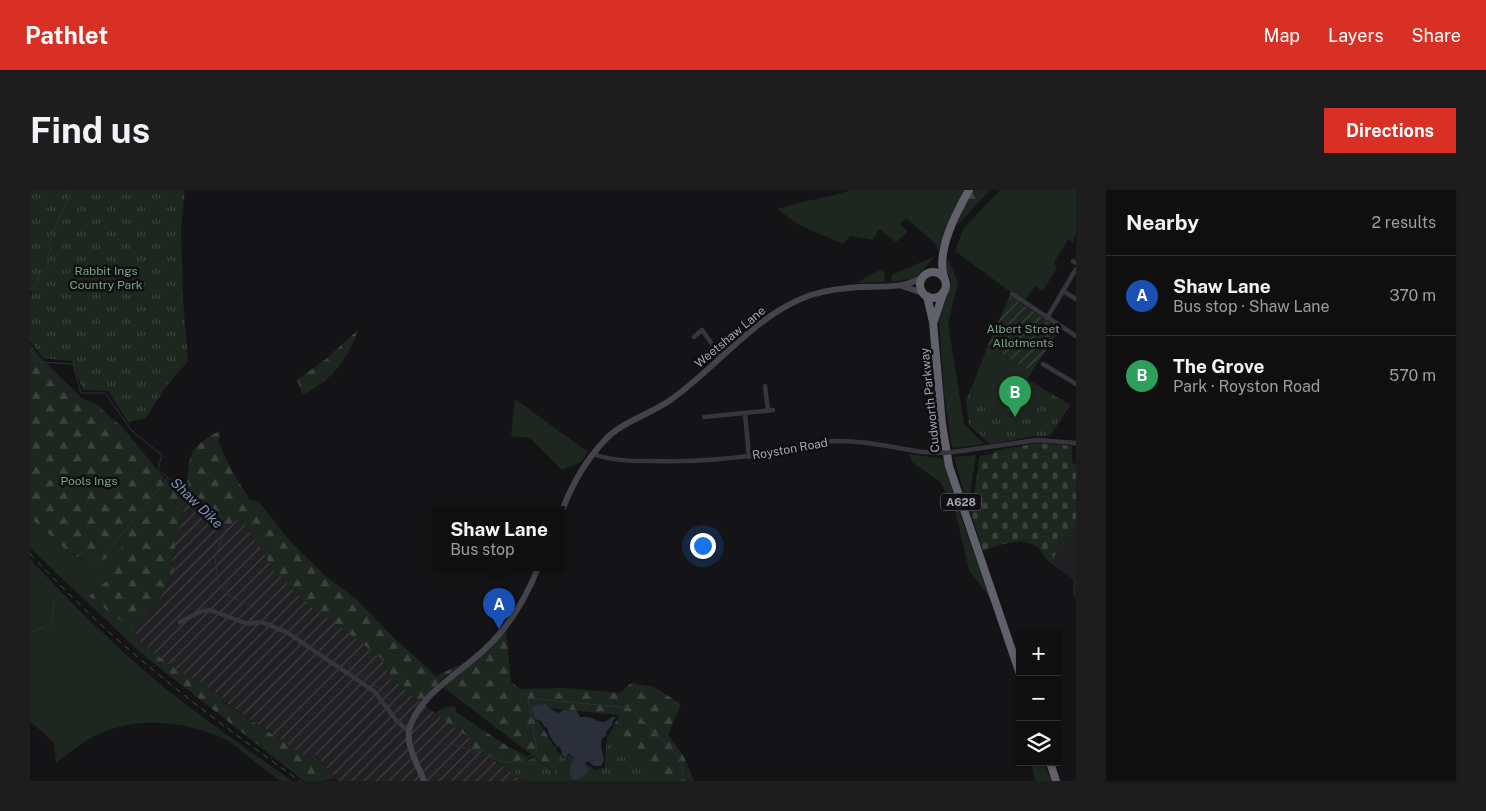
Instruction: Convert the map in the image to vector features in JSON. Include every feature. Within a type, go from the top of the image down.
[{"type":"highway","name":"Cudworth Parkway","points":[[933,322],[945,290],[946,281],[941,263],[943,251],[954,220],[969,190]]},
{"type":"highway","name":"Cudworth Parkway","points":[[943,251],[924,276],[920,285],[925,294],[933,322],[942,424],[949,466],[1016,662]]},
{"type":"highway","points":[[924,276],[930,272],[938,273],[944,278]]},
{"type":"highway","points":[[925,294],[931,297],[939,296],[945,290]]},
{"type":"highway","points":[[1051,766],[1056,781]]},
{"type":"street","points":[[1047,318],[1076,269]]},
{"type":"street","name":"Weetshaw Lane","points":[[564,506],[572,485],[593,454],[606,439],[619,429],[668,402],[686,389],[770,316],[792,303],[812,295],[836,290],[902,286],[924,276]]},
{"type":"street","name":"Weetshaw Lane","points":[[902,286],[925,294]]},
{"type":"street","points":[[1063,291],[1076,299]]},
{"type":"street","points":[[1012,294],[1076,336]]},
{"type":"street","points":[[694,337],[702,330],[722,358]]},
{"type":"street","points":[[1043,364],[1076,384]]},
{"type":"street","points":[[704,417],[770,410],[764,386]]},
{"type":"street","points":[[745,413],[749,457]]},
{"type":"street","name":"Royston Road","points":[[593,454],[604,458],[675,461],[749,457],[784,451],[814,443],[836,441],[861,442],[922,452],[944,453],[1037,440],[1076,444]]},
{"type":"street","points":[[424,781],[411,747],[409,732],[412,723],[422,707],[438,688],[451,675],[485,650],[495,638],[521,604],[537,571]]},
{"type":"street","points":[[180,622],[202,611],[210,610],[248,624],[262,622],[288,632],[375,692],[396,720],[409,732]]},
{"type":"shaded area","points":[[193,496],[225,527],[241,518],[274,570],[381,658],[391,678],[421,703],[475,741],[469,749],[481,751],[518,777],[520,781],[338,781],[315,755],[309,759],[222,700],[223,697],[170,665],[142,644],[135,632],[162,595],[174,569],[171,565],[185,503]]},
{"type":"shaded area","points":[[1076,524],[1076,598],[1073,596],[1073,579],[1050,563]]},
{"type":"shaded area","points":[[539,704],[558,713],[564,710],[577,711],[580,717],[588,717],[600,722],[613,716],[615,718],[612,722],[613,724],[606,732],[606,736],[602,738],[601,745],[604,760],[601,766],[594,766],[588,761],[585,764],[589,770],[586,774],[580,779],[572,780],[569,771],[574,757],[569,753],[567,759],[561,754],[559,746],[557,747],[548,733],[548,729],[535,718],[531,707]]},
{"type":"green space","name":"Rabbit Ings Country Park","points":[[30,190],[185,190],[181,229],[183,299],[188,361],[165,388],[146,418],[128,422],[108,391],[83,390],[72,361],[43,358],[30,341],[30,299],[32,292],[30,291]]},
{"type":"green space","points":[[851,190],[966,190],[953,213],[938,251],[935,243],[906,218],[900,224],[908,232],[896,242],[879,229],[873,240],[850,236],[843,244],[799,225],[777,209]]},
{"type":"green space","points":[[974,190],[990,190],[956,227],[967,200]]},
{"type":"green space","points":[[1000,190],[1076,190],[1076,233],[1073,242],[1068,240],[1054,262],[1057,268],[1043,291],[1035,286],[1024,302],[955,251],[963,229]]},
{"type":"green space","points":[[935,256],[916,278],[891,282],[892,275]]},
{"type":"green space","points":[[948,259],[958,282],[948,324],[964,424],[984,444],[952,448],[944,393],[939,320],[951,283],[945,264]]},
{"type":"green space","points":[[880,270],[884,272],[885,282],[856,283]]},
{"type":"green space","name":"Albert Street Allotments","points":[[1010,296],[1060,329],[1032,372],[988,345]]},
{"type":"green space","points":[[359,329],[338,368],[314,389],[303,395],[297,380],[326,359]]},
{"type":"green space","name":"Pools Ings","points":[[30,344],[40,357],[82,398],[96,404],[123,428],[164,478],[177,487],[187,501],[171,565],[174,569],[162,595],[135,632],[89,596],[112,576],[127,530],[108,557],[93,565],[66,550],[30,517]]},
{"type":"green space","points":[[988,345],[1032,372],[1006,410],[971,389]]},
{"type":"green space","points":[[1027,379],[1070,405],[1050,436],[1034,436],[990,444],[969,425],[966,399],[971,389],[1006,410]]},
{"type":"green space","points":[[515,399],[588,452],[581,462],[562,470],[530,438],[511,436]]},
{"type":"green space","points":[[219,431],[220,437],[218,442],[233,473],[250,500],[259,502],[289,540],[323,574],[356,599],[393,637],[436,676],[464,663],[442,679],[421,703],[391,678],[381,658],[308,605],[274,570],[241,518],[225,527],[187,489],[188,468],[195,448]]},
{"type":"green space","points":[[1037,443],[1072,446],[1072,462],[1076,466],[1076,524],[1050,563],[1036,546],[1028,543],[1008,543],[983,551],[968,504],[973,501],[980,456],[993,454],[994,451]]},
{"type":"green space","points":[[909,454],[944,459],[956,503],[990,598],[969,570],[955,510],[940,482],[912,462]]},
{"type":"green space","points":[[976,455],[969,500],[966,501],[954,457]]},
{"type":"green space","points":[[30,517],[66,550],[84,561],[108,557],[128,530],[112,576],[89,596],[135,632],[142,644],[148,648],[142,654],[30,548]]},
{"type":"green space","points":[[30,559],[56,587],[139,666],[214,725],[292,781],[281,781],[226,740],[197,729],[165,723],[134,724],[104,732],[85,742],[56,763],[54,743],[30,721]]},
{"type":"green space","points":[[506,629],[511,682],[520,689],[566,688],[620,693],[631,683],[654,687],[681,704],[668,734],[684,757],[694,781],[664,781],[652,763],[609,739],[609,735],[619,715],[537,707],[537,719],[559,754],[557,774],[444,688],[452,678]]},
{"type":"green space","points":[[148,648],[170,665],[224,698],[222,701],[309,759],[314,755],[335,778],[321,781],[304,781],[142,654]]},
{"type":"green space","points":[[455,706],[456,712],[504,744],[523,754],[529,760],[514,771],[521,781],[490,757],[469,749],[474,741],[434,713],[447,707]]},
{"type":"green space","points":[[608,734],[609,739],[652,763],[664,781],[521,781],[514,771],[533,757],[557,774],[559,753],[567,760],[570,752],[574,758],[596,770],[605,767]]},
{"type":"green space","points":[[1032,766],[1045,766],[1051,781],[1035,781]]},
{"type":"waterway","points":[[30,290],[34,287],[42,269],[48,268],[48,255],[51,250],[49,241],[72,190]]},
{"type":"waterway","name":"Shaw Dike","points":[[30,350],[40,362],[73,364],[81,393],[105,393],[132,431],[162,455],[158,469],[172,480],[182,484],[223,524],[226,529],[215,557],[218,581],[229,595],[258,610]]},
{"type":"waterway","points":[[93,561],[107,553],[167,479]]},
{"type":"waterway","points":[[30,633],[51,624],[54,602]]},
{"type":"waterway","name":"Shaw Dike","points":[[264,613],[267,618]]},
{"type":"waterway","name":"Shaw Dike","points":[[349,666],[381,690],[405,718]]},
{"type":"waterway","points":[[437,742],[475,751],[483,751],[503,762],[516,762],[537,751],[528,698],[630,708],[680,758],[685,781]]},
{"type":"railway","points":[[30,554],[113,636],[147,665],[300,781]]},
{"type":"place","name":"The Grove","points":[[1015,417]]},
{"type":"place","name":"Shaw Lane","points":[[499,629]]}]
